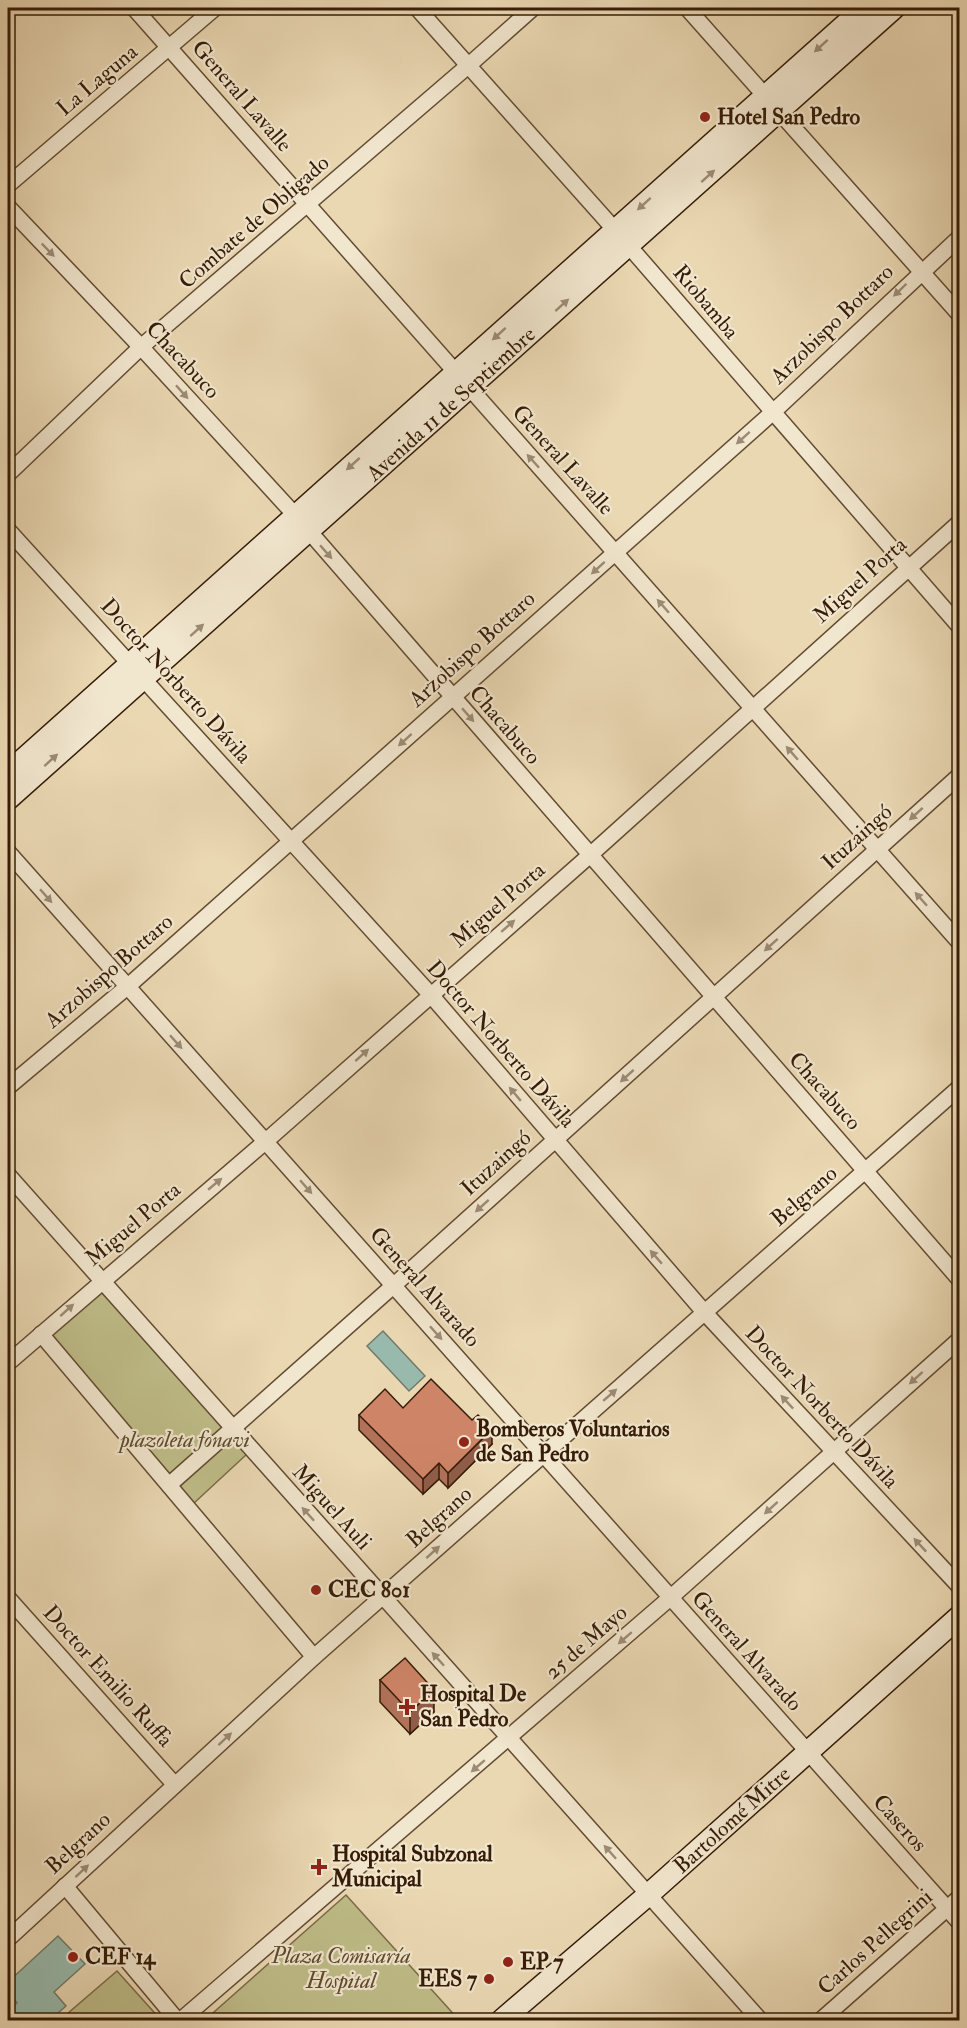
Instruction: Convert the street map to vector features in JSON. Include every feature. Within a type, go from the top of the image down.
[{"type":"main road","name":"Avenida 11 de Septiembre","points":[[8,773],[136,671],[461,381],[615,230],[864,8]]},
{"type":"main road","name":"Avenida 11 de Septiembre","points":[[461,381],[629,246],[894,8]]},
{"type":"main road","name":"Avenida 11 de Septiembre","points":[[8,799],[136,671]]},
{"type":"main road","name":"Bartolomé Mitre","points":[[502,2020],[648,1895],[960,1616]]},
{"type":"street","name":"General Lavalle","points":[[134,8],[461,381],[960,943]]},
{"type":"street","name":"La Laguna","points":[[8,185],[215,8]]},
{"type":"street","name":"Riobamba","points":[[417,8],[615,230],[960,627]]},
{"type":"street","name":"Combate de Obligado","points":[[8,474],[141,347],[308,205],[533,8]]},
{"type":"street","points":[[687,8],[960,315]]},
{"type":"street","name":"Chacabuco","points":[[8,207],[141,347],[302,523],[712,998],[960,1280]]},
{"type":"street","name":"Arzobispo Bottaro","points":[[8,1087],[127,987],[772,413],[921,270],[960,237]]},
{"type":"street","name":"Miguel Porta","points":[[8,1363],[266,1141],[589,856],[751,707],[960,522]]},
{"type":"street","name":"Doctor Norberto Dávila","points":[[8,530],[430,994],[705,1313],[960,1587]]},
{"type":"street","name":"Ituzaingó","points":[[168,1485],[232,1431],[960,775]]},
{"type":"street","name":"General Alvarado","points":[[8,852],[544,1453],[807,1753]]},
{"type":"street","name":"Belgrano","points":[[8,1936],[314,1657],[960,1087]]},
{"type":"street","name":"Miguel Auli","points":[[8,1175],[232,1431],[383,1596],[760,2020]]},
{"type":"street","points":[[41,1334],[314,1657]]},
{"type":"street","name":"25 de Mayo","points":[[179,2020],[509,1739],[960,1339]]},
{"type":"street","name":"Doctor Emilio Ruffa","points":[[8,1598],[175,1785]]},
{"type":"street","name":"Caseros","points":[[807,1753],[960,1923]]},
{"type":"street","points":[[65,1886],[179,2020]]},
{"type":"street","name":"Carlos Pellegrini","points":[[821,2020],[960,1897]]},
{"type":"green space","name":"plazoleta fonavi","points":[[95,1285],[247,1454],[193,1504],[47,1336]]},
{"type":"green space","name":"Plaza Comisaría Hospital","points":[[346,1895],[459,2020],[205,2020]]},
{"type":"green space","points":[[117,1971],[161,2020],[60,2020]]},
{"type":"shaded area","points":[[383,1331],[425,1376],[409,1391],[367,1346]]},
{"type":"shaded area","points":[[58,1936],[85,1964],[54,1992],[66,2006],[50,2020],[23,2020],[11,2008],[17,2003],[8,1992],[8,1982]]},
{"type":"building","points":[[431,1379],[472,1420],[478,1415],[492,1429],[448,1473],[439,1463],[423,1479],[359,1415],[385,1389],[403,1408]]},
{"type":"building","points":[[405,1658],[434,1690],[410,1712],[380,1680]]},
{"type":"place","name":"Hotel San Pedro","points":[[705,117]]},
{"type":"place","name":"Bomberos Voluntarios de San Pedro","points":[[464,1442]]},
{"type":"place","name":"CEC 801","points":[[316,1590]]},
{"type":"place","name":"Hospital De San Pedro","points":[[407,1707]]},
{"type":"place","name":"Hospital Subzonal Municipal","points":[[319,1867]]},
{"type":"place","name":"CEF 14","points":[[73,1957]]},
{"type":"place","name":"EP 7","points":[[508,1962]]},
{"type":"place","name":"EES 7","points":[[489,1979]]}]
